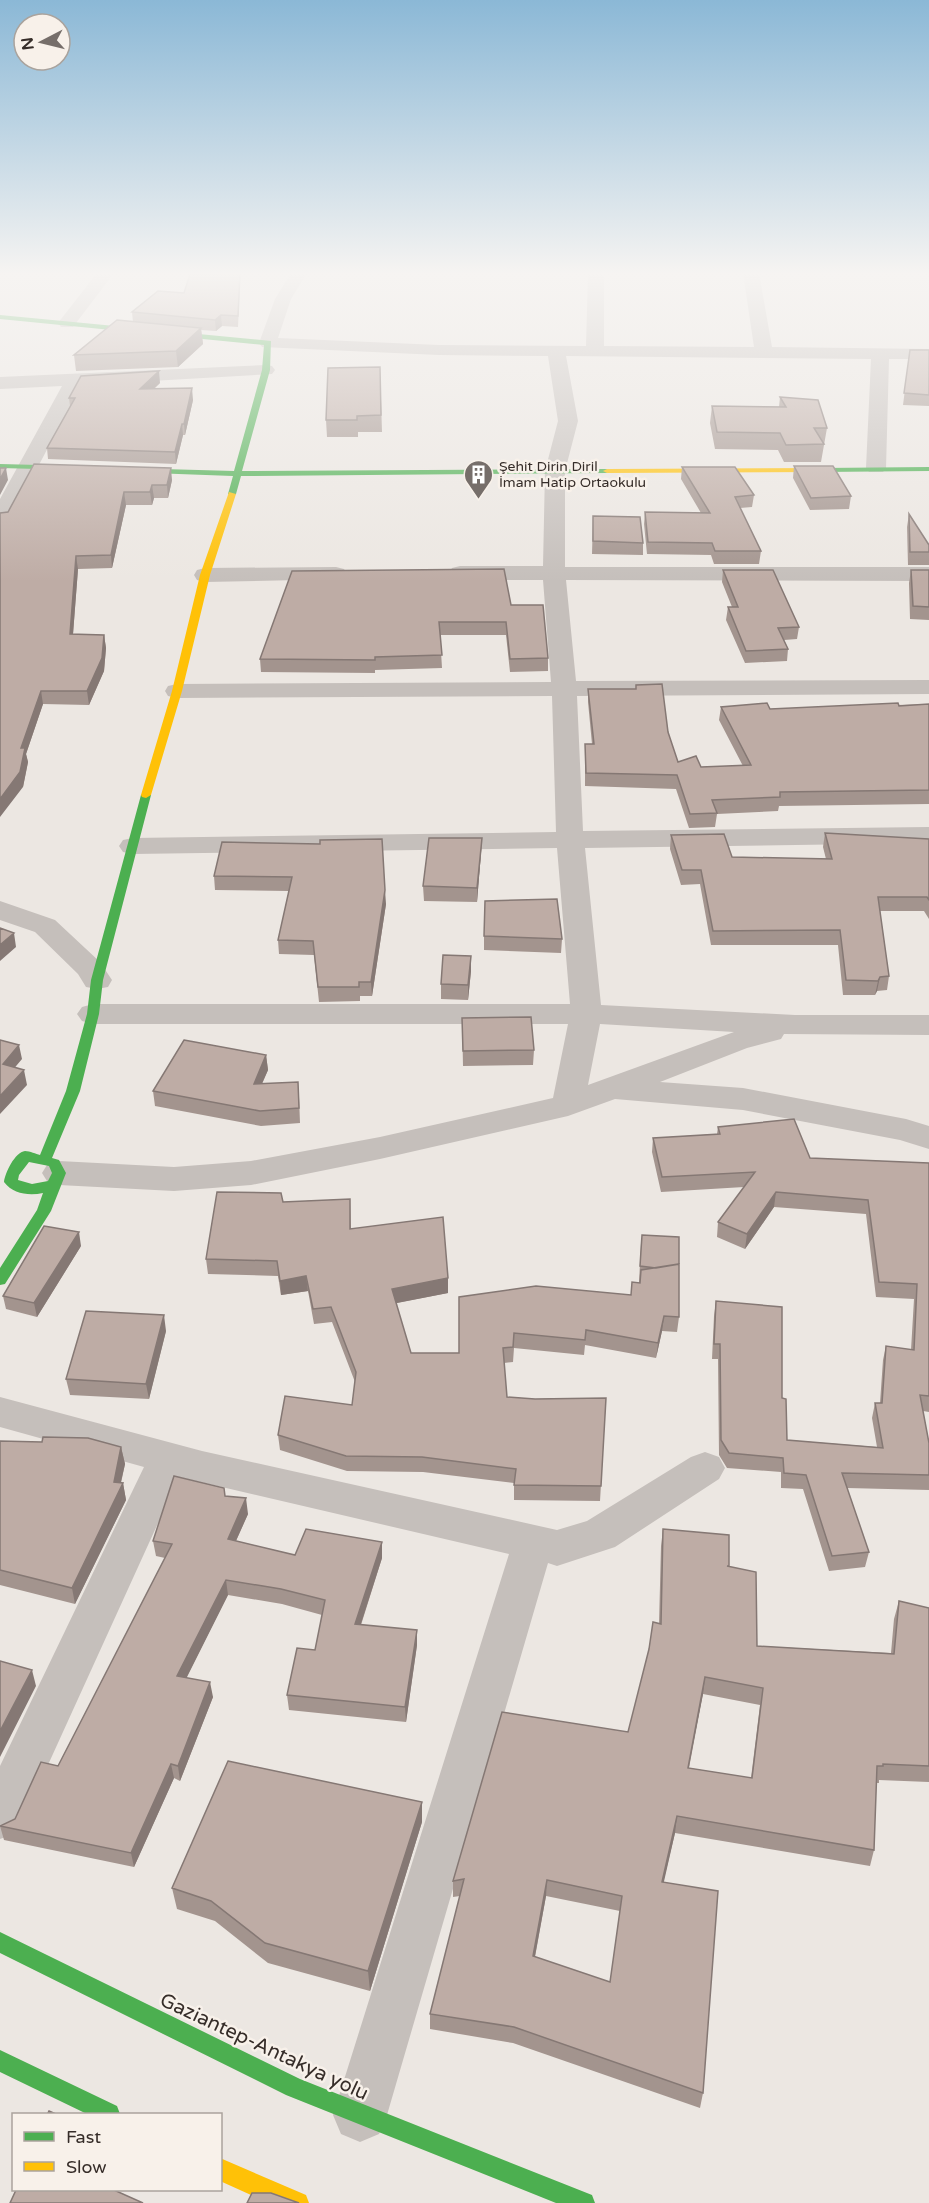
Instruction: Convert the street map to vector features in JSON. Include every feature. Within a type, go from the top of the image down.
[{"type":"street","points":[[0,383],[156,376]]},
{"type":"street","points":[[0,1280],[44,1210],[93,1014],[97,980],[177,691],[205,575],[239,474],[265,376]]},
{"type":"street","points":[[560,376],[568,422],[555,471],[554,572],[564,687],[570,839],[586,1014],[568,1105]]},
{"type":"street","points":[[876,468],[879,376]]},
{"type":"street","points":[[0,518],[75,380]]},
{"type":"street","points":[[0,466],[239,474],[929,469]]},
{"type":"street","points":[[438,573],[929,574]]},
{"type":"street","points":[[205,575],[356,574]]},
{"type":"street","points":[[177,691],[564,687],[929,687]]},
{"type":"street","points":[[133,846],[929,835]]},
{"type":"street","points":[[0,910],[45,926],[89,968],[97,980]]},
{"type":"street","points":[[93,1014],[586,1014],[795,1025],[929,1025]]},
{"type":"street","points":[[861,1024],[929,1042]]},
{"type":"street","points":[[9,1152],[26,1156],[52,1172],[174,1179],[251,1173],[380,1148],[568,1105],[736,1041],[795,1025]]},
{"type":"street","points":[[606,1089],[743,1099],[895,1127],[929,1137]]},
{"type":"street","points":[[26,1156],[12,1174],[8,1186],[32,1191],[52,1172]]},
{"type":"street","points":[[0,1412],[168,1458],[557,1548],[600,1535],[705,1468]]},
{"type":"street","points":[[0,1817],[168,1458]]},
{"type":"street","points":[[360,2115],[533,1543]]},
{"type":"street","name":"Gaziantep-Antakya yolu","points":[[0,1942],[294,2087],[584,2203]]},
{"type":"street","points":[[0,2061],[105,2113]]},
{"type":"building","points":[[81,376],[154,376],[140,389],[192,388],[175,452],[47,448],[75,398],[69,398]]},
{"type":"building","points":[[328,376],[380,376],[381,415],[357,416],[357,420],[326,420]]},
{"type":"building","points":[[906,376],[929,376],[929,395],[904,393]]},
{"type":"building","points":[[780,397],[818,400],[827,428],[814,428],[824,444],[786,445],[780,433],[717,432],[712,406],[786,407]]},
{"type":"building","points":[[34,464],[171,468],[167,485],[152,485],[150,492],[124,492],[111,555],[76,556],[70,634],[104,635],[102,658],[87,691],[41,691],[21,748],[25,748],[20,772],[0,799],[0,513],[8,512]]},
{"type":"building","points":[[794,466],[833,466],[851,496],[811,498]]},
{"type":"building","points":[[682,467],[735,467],[754,495],[735,497],[761,551],[715,551],[712,543],[648,542],[645,512],[710,513]]},
{"type":"building","points":[[0,468],[6,468],[0,479]]},
{"type":"building","points":[[909,514],[929,545],[929,552],[910,552]]},
{"type":"building","points":[[593,516],[640,517],[643,543],[593,541]]},
{"type":"building","points":[[504,569],[511,605],[543,605],[548,658],[510,659],[506,622],[439,622],[442,655],[375,657],[375,660],[260,659],[292,571]]},
{"type":"building","points":[[723,570],[773,570],[799,627],[778,628],[788,649],[746,651],[728,607],[738,607]]},
{"type":"building","points":[[911,570],[929,570],[929,607],[913,606]]},
{"type":"building","points":[[662,684],[668,732],[678,762],[696,756],[701,767],[751,765],[721,707],[767,703],[770,709],[898,703],[899,706],[929,704],[929,790],[780,792],[780,797],[712,800],[717,813],[690,814],[677,775],[586,773],[585,744],[594,744],[588,689],[636,689],[636,685]]},
{"type":"building","points":[[825,833],[929,839],[929,900],[927,897],[878,897],[889,976],[880,977],[878,981],[846,980],[840,930],[713,931],[701,870],[682,870],[671,835],[724,834],[732,857],[832,859]]},
{"type":"building","points":[[429,838],[482,838],[477,888],[423,886]]},
{"type":"building","points":[[382,839],[385,890],[371,982],[359,982],[359,987],[318,987],[313,941],[278,940],[292,877],[214,876],[222,842],[320,844],[320,840]]},
{"type":"building","points":[[557,899],[562,939],[484,936],[485,901]]},
{"type":"building","points":[[0,928],[14,933],[0,945]]},
{"type":"building","points":[[443,955],[471,956],[468,985],[441,984]]},
{"type":"building","points":[[531,1017],[534,1050],[463,1051],[462,1018]]},
{"type":"building","points":[[0,1040],[19,1045],[3,1064],[24,1070],[0,1096]]},
{"type":"building","points":[[184,1040],[266,1055],[254,1084],[298,1082],[299,1108],[260,1111],[153,1091]]},
{"type":"building","points":[[794,1119],[810,1158],[929,1163],[929,1396],[920,1395],[929,1443],[929,1475],[842,1473],[869,1552],[832,1556],[806,1475],[784,1473],[783,1458],[729,1453],[721,1440],[720,1344],[714,1344],[716,1301],[782,1307],[782,1398],[786,1399],[787,1440],[883,1448],[875,1403],[882,1403],[886,1346],[914,1350],[917,1284],[879,1282],[868,1200],[776,1192],[747,1234],[718,1222],[755,1172],[662,1177],[653,1138],[720,1134],[718,1127]]},
{"type":"building","points":[[217,1192],[281,1193],[283,1202],[350,1199],[350,1229],[443,1217],[448,1278],[392,1289],[411,1353],[459,1353],[459,1297],[536,1286],[631,1295],[632,1282],[640,1283],[641,1270],[679,1264],[679,1317],[664,1316],[658,1343],[586,1330],[585,1340],[514,1333],[513,1347],[503,1348],[507,1397],[606,1398],[601,1486],[514,1485],[516,1469],[422,1457],[346,1456],[278,1435],[285,1396],[352,1405],[356,1372],[331,1307],[313,1309],[306,1276],[280,1281],[277,1261],[206,1259]]},
{"type":"building","points":[[44,1226],[79,1232],[34,1303],[3,1296]]},
{"type":"building","points":[[642,1235],[679,1237],[679,1264],[656,1268],[640,1266]]},
{"type":"building","points":[[86,1311],[164,1315],[146,1384],[66,1379]]},
{"type":"building","points":[[43,1437],[88,1438],[121,1447],[114,1482],[123,1483],[72,1588],[0,1570],[0,1441],[42,1442]]},
{"type":"building","points":[[174,1476],[224,1488],[225,1496],[246,1498],[228,1539],[295,1555],[306,1529],[382,1542],[355,1624],[417,1630],[405,1707],[287,1695],[297,1648],[315,1650],[325,1600],[281,1589],[226,1580],[177,1676],[210,1682],[178,1766],[171,1764],[131,1853],[0,1826],[15,1819],[41,1762],[58,1766],[172,1544],[153,1541]]},
{"type":"building","points":[[663,1529],[729,1535],[729,1566],[727,1566],[756,1572],[757,1646],[894,1654],[899,1601],[929,1608],[929,1766],[883,1764],[883,1766],[877,1766],[874,1850],[677,1816],[662,1882],[718,1891],[703,2093],[514,2027],[430,2014],[464,1879],[453,1881],[502,1712],[628,1732],[649,1649],[653,1622],[661,1624]],"holes":[[[705,1677],[763,1688],[752,1778],[688,1768]],[[547,1880],[622,1896],[610,1982],[533,1956]]]},
{"type":"building","points":[[0,1661],[32,1670],[0,1731]]},
{"type":"building","points":[[228,1761],[422,1802],[368,1971],[265,1943],[211,1901],[172,1888]]},
{"type":"building","points":[[16,2191],[116,2191],[143,2203],[10,2203]]},
{"type":"building","points":[[252,2193],[271,2193],[299,2203],[247,2203]]},
{"type":"traffic: fast","points":[[232,494],[264,376]]},
{"type":"traffic: fast","points":[[0,466],[78,468]]},
{"type":"traffic: fast","points":[[822,470],[929,469]]},
{"type":"traffic: fast","points":[[127,470],[239,474],[607,471]]},
{"type":"traffic: fast","points":[[45,1159],[73,1091],[93,1014],[97,980],[146,795]]},
{"type":"traffic: fast","points":[[26,1156],[54,1163],[59,1173],[53,1184],[32,1189],[21,1188],[11,1182],[12,1174],[26,1156]]},
{"type":"traffic: fast","points":[[0,1280],[44,1211],[53,1184]]},
{"type":"traffic: fast","points":[[0,1942],[294,2087],[584,2203]]},
{"type":"traffic: fast","points":[[0,2061],[107,2113]]},
{"type":"traffic: slow","points":[[607,471],[822,470]]},
{"type":"traffic: slow","points":[[146,795],[177,691],[205,575],[232,494]]},
{"type":"traffic: slow","points":[[222,2170],[298,2203]]},
{"type":"place","name":"Şehit Dirin Diril İmam Hatip Ortaokulu","points":[[478,500]]}]
